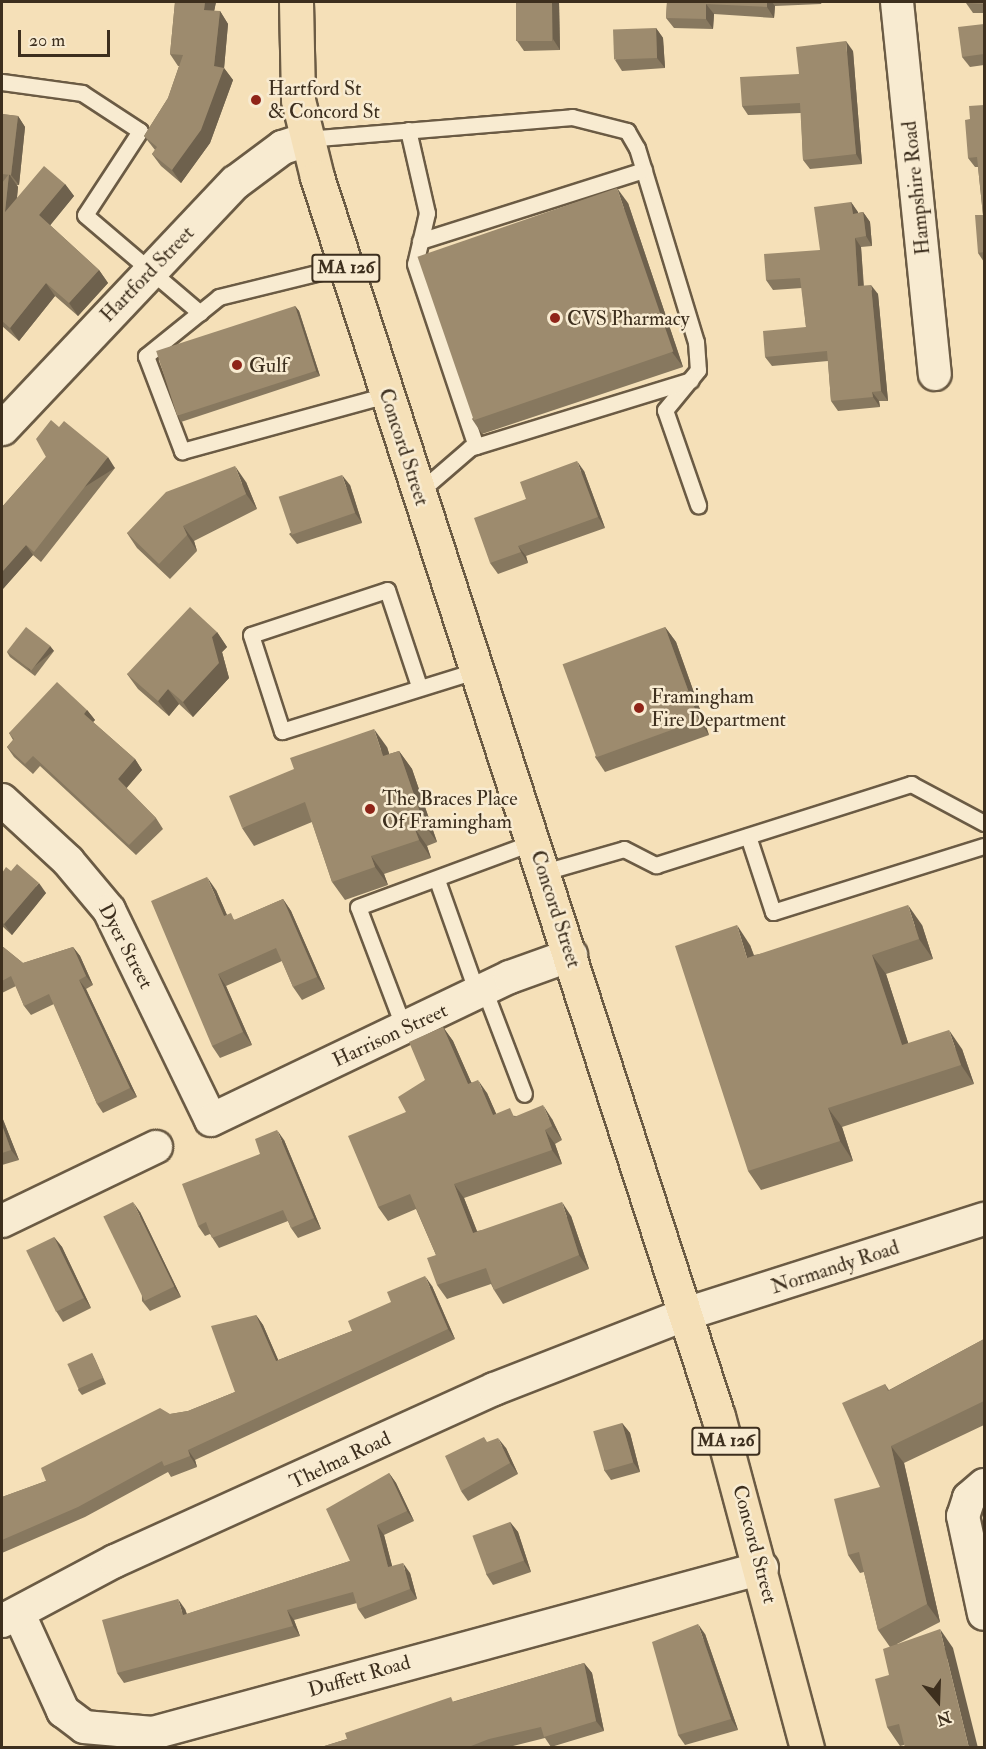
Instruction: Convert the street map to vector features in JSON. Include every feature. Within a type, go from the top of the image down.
[{"type":"main road","name":"Concord Street","points":[[296,2],[294,61],[306,139],[387,396],[571,955],[686,1314],[762,1568],[807,1748]]},
{"type":"main road","name":"Hartford Street","points":[[2,428],[151,270],[259,161],[306,139]]},
{"type":"street","name":"Hampshire Road","points":[[897,2],[935,374]]},
{"type":"street","name":"Dyer Street","points":[[2,800],[68,861],[110,910],[211,1120]]},
{"type":"street","name":"Harrison Street","points":[[211,1120],[481,991],[571,955]]},
{"type":"street","points":[[2,1221],[156,1147]]},
{"type":"street","name":"Normandy Road","points":[[686,1314],[984,1219]]},
{"type":"street","name":"Thelma Road","points":[[10,1618],[115,1561],[494,1389],[686,1314]]},
{"type":"street","points":[[984,1485],[969,1498],[963,1516],[984,1614]]},
{"type":"street","name":"Duffett Road","points":[[10,1618],[63,1711],[84,1727],[153,1733],[762,1568]]},
{"type":"lane","points":[[2,82],[82,93],[140,131],[85,215],[200,313]]},
{"type":"lane","points":[[306,139],[560,118],[607,122],[627,130],[644,170],[696,342],[698,370],[665,410],[698,505]]},
{"type":"lane","points":[[408,130],[427,213],[415,264],[476,446]]},
{"type":"lane","points":[[420,240],[644,170]]},
{"type":"lane","points":[[345,266],[219,297],[146,356],[182,451],[387,396]]},
{"type":"lane","points":[[419,492],[476,446],[691,381]]},
{"type":"lane","points":[[419,686],[387,590],[251,635],[282,730],[419,686],[478,670]]},
{"type":"lane","points":[[404,1028],[358,907],[437,880],[539,857],[624,849],[656,865],[911,784],[984,823]]},
{"type":"lane","points":[[748,836],[772,912],[984,846]]},
{"type":"lane","points":[[437,880],[524,1094]]},
{"type":"building","points":[[175,2],[205,2],[204,10],[220,11],[214,66],[224,68],[201,130],[172,170],[152,154],[157,147],[144,136],[168,98],[183,55],[170,54]]},
{"type":"building","points":[[516,2],[552,2],[552,41],[516,41]]},
{"type":"building","points":[[667,2],[767,2],[767,7],[706,4],[706,19],[666,18]]},
{"type":"building","points":[[984,2],[984,4],[966,3]]},
{"type":"building","points":[[984,24],[984,54],[962,57],[958,27]]},
{"type":"building","points":[[656,28],[657,58],[614,59],[613,30]]},
{"type":"building","points":[[846,41],[856,154],[803,160],[800,103],[742,106],[740,77],[799,74],[796,47]]},
{"type":"building","points":[[984,105],[984,252],[978,253],[975,215],[983,215],[977,157],[968,158],[965,120],[970,119],[969,106]]},
{"type":"building","points":[[2,114],[18,116],[11,175],[2,174]]},
{"type":"building","points":[[44,166],[65,184],[39,215],[99,270],[69,303],[46,283],[10,328],[2,321],[2,183],[9,174],[5,212]]},
{"type":"building","name":"CVS Pharmacy","points":[[617,188],[673,352],[474,420],[417,257]]},
{"type":"building","points":[[851,202],[853,214],[863,212],[866,236],[855,238],[858,286],[871,285],[881,391],[872,392],[873,397],[831,401],[827,351],[765,357],[763,331],[806,327],[800,278],[766,280],[764,254],[820,250],[814,207]]},
{"type":"building","points":[[295,306],[316,371],[177,416],[156,351]]},
{"type":"building","points":[[51,420],[59,427],[64,421],[108,457],[34,552],[26,545],[2,572],[2,507],[46,457],[36,439]]},
{"type":"building","points":[[577,461],[598,517],[518,546],[521,552],[490,563],[474,518],[526,499],[520,482]]},
{"type":"building","points":[[235,466],[246,494],[183,526],[187,535],[159,564],[127,533],[166,492]]},
{"type":"building","points":[[342,475],[355,513],[292,535],[279,497]]},
{"type":"building","points":[[190,607],[217,632],[212,637],[219,663],[183,702],[168,689],[158,701],[127,674]]},
{"type":"building","points":[[26,627],[50,646],[31,671],[7,651]]},
{"type":"building","points":[[665,627],[699,720],[596,757],[563,664]]},
{"type":"building","points":[[57,682],[87,710],[84,714],[135,759],[118,779],[156,818],[129,845],[33,756],[25,764],[7,747],[14,739],[9,733]]},
{"type":"building","name":"The Braces Place Of Framingham","points":[[374,729],[383,756],[399,751],[424,824],[414,827],[419,840],[371,856],[375,867],[332,882],[305,802],[242,828],[229,796],[294,769],[290,758]]},
{"type":"building","points":[[17,864],[39,883],[4,924],[2,922],[2,873],[6,867],[11,871]]},
{"type":"building","points":[[207,877],[224,916],[231,913],[234,920],[283,899],[317,977],[293,987],[276,948],[218,974],[243,1032],[212,1046],[151,901]]},
{"type":"building","points":[[908,905],[919,939],[872,955],[902,1045],[949,1030],[961,1065],[828,1108],[840,1141],[748,1171],[675,946],[737,925],[747,958]]},
{"type":"building","points":[[2,946],[23,963],[73,947],[86,976],[79,980],[130,1088],[97,1104],[49,994],[24,1006],[11,976],[2,981]]},
{"type":"building","points":[[443,1027],[468,1084],[478,1080],[493,1115],[510,1108],[514,1117],[543,1105],[552,1126],[545,1130],[552,1150],[454,1184],[473,1233],[562,1202],[579,1255],[494,1290],[486,1268],[437,1285],[427,1258],[436,1255],[410,1194],[378,1207],[348,1136],[406,1112],[398,1097],[425,1080],[409,1042]]},
{"type":"building","points":[[2,1125],[11,1150],[2,1153]]},
{"type":"building","points":[[277,1130],[314,1218],[291,1228],[283,1210],[212,1238],[206,1222],[198,1226],[182,1184],[260,1154],[255,1139]]},
{"type":"building","points":[[133,1202],[174,1286],[145,1301],[103,1216]]},
{"type":"building","points":[[54,1237],[84,1298],[56,1312],[26,1251]]},
{"type":"building","points":[[425,1276],[448,1329],[188,1450],[190,1456],[164,1466],[162,1461],[78,1507],[2,1540],[2,1497],[46,1481],[41,1468],[160,1408],[170,1414],[188,1411],[235,1392],[211,1326],[256,1315],[276,1361],[352,1331],[348,1321],[391,1302],[387,1292]]},
{"type":"building","points":[[984,1339],[984,1401],[891,1446],[927,1604],[878,1630],[859,1552],[848,1555],[834,1499],[880,1487],[842,1403],[885,1384],[888,1391]]},
{"type":"building","points":[[92,1353],[103,1378],[78,1389],[67,1364]]},
{"type":"building","points":[[622,1423],[633,1462],[604,1471],[593,1431]]},
{"type":"building","points":[[484,1437],[487,1442],[498,1438],[510,1463],[461,1491],[445,1456]]},
{"type":"building","points":[[389,1473],[407,1511],[377,1525],[388,1567],[403,1563],[410,1589],[358,1609],[353,1592],[287,1610],[293,1626],[117,1673],[102,1620],[178,1599],[183,1615],[350,1561],[326,1509]]},
{"type":"building","points":[[510,1522],[524,1561],[486,1574],[472,1536]]},
{"type":"building","points":[[698,1624],[731,1719],[678,1735],[652,1642]]},
{"type":"building","points":[[940,1629],[969,1748],[905,1748],[899,1724],[887,1727],[875,1679],[889,1675],[883,1649]]},
{"type":"building","points":[[584,1663],[596,1721],[544,1737],[541,1727],[489,1739],[466,1748],[318,1748],[347,1739],[345,1733],[451,1697],[453,1702]]},
{"type":"place","name":"Hartford St & Concord St","points":[[256,100]]},
{"type":"place","name":"CVS Pharmacy","points":[[555,318]]},
{"type":"place","name":"Gulf","points":[[237,365]]},
{"type":"place","name":"Framingham Fire Department","points":[[639,708]]},
{"type":"place","name":"The Braces Place Of Framingham","points":[[370,809]]}]
